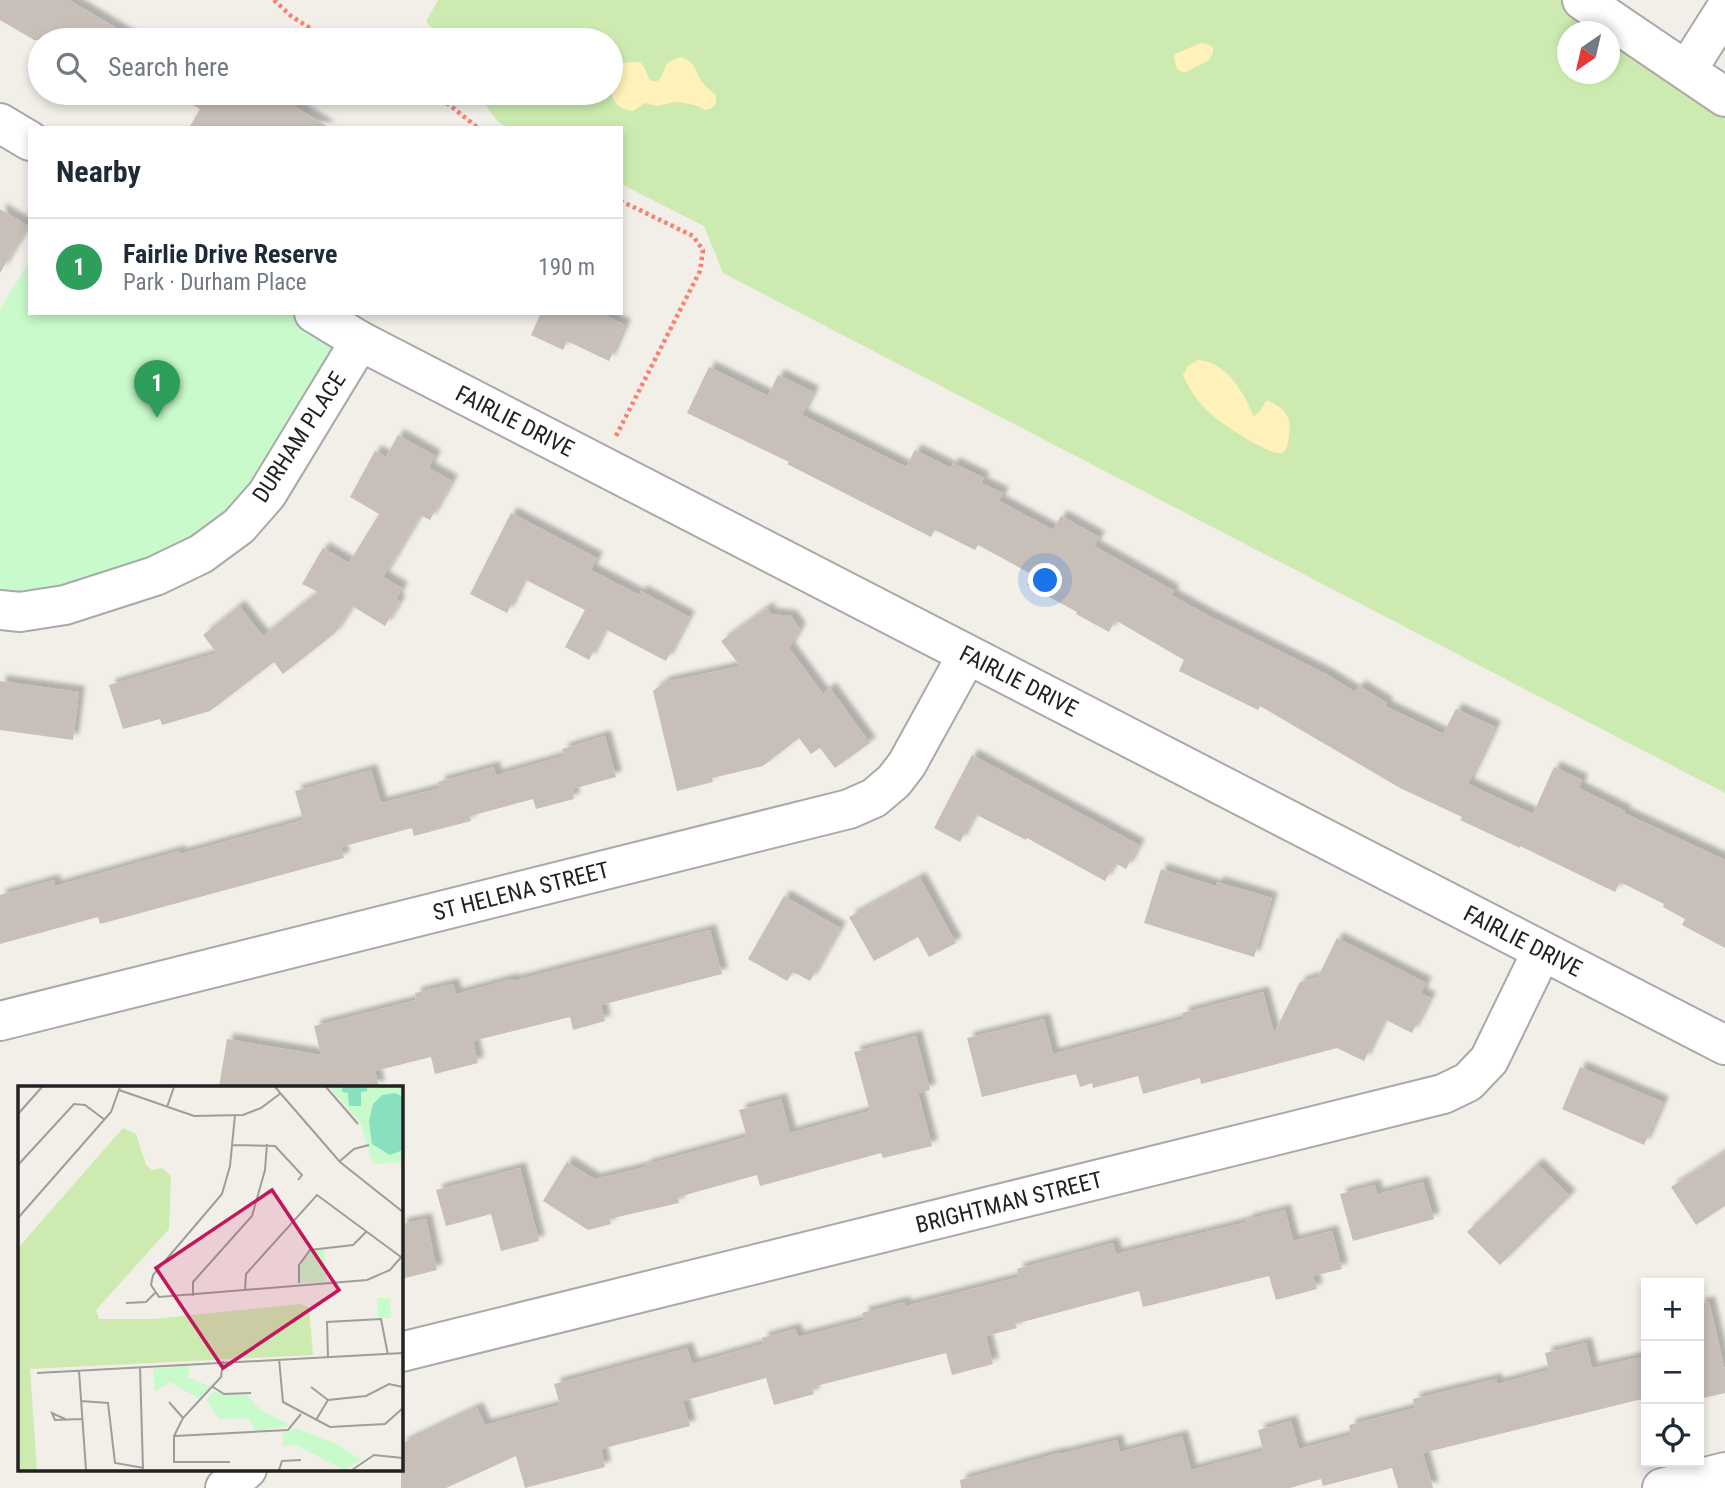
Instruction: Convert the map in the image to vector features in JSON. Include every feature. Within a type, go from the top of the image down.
[{"type":"street","points":[[1583,0],[1725,97]]},
{"type":"street","points":[[1687,70],[1725,10]]},
{"type":"street","points":[[0,123],[28,140]]},
{"type":"street","name":"FAIRLIE DRIVE","points":[[317,315],[360,341],[1725,1045]]},
{"type":"street","name":"DURHAM PLACE","points":[[0,610],[20,612],[65,605],[155,576],[201,554],[239,526],[267,494],[360,341]]},
{"type":"street","name":"ST HELENA STREET","points":[[0,1021],[849,809],[874,798],[894,781],[907,764],[967,655]]},
{"type":"street","name":"BRIGHTMAN STREET","points":[[402,1352],[1443,1094],[1468,1082],[1489,1060],[1542,951]]},
{"type":"street","points":[[225,1488],[246,1470]]},
{"type":"street","points":[[1662,1488],[1725,1472]]},
{"type":"path","points":[[274,0],[291,16],[310,28]]},
{"type":"path","points":[[449,105],[476,126]]},
{"type":"path","points":[[601,465],[700,271],[703,250],[694,236],[623,202]]},
{"type":"green space","points":[[438,0],[1586,0],[1618,21],[1557,21],[1557,84],[1620,84],[1620,22],[1725,90],[1725,793],[723,273],[704,226],[623,185],[623,126],[505,126],[498,122],[486,105],[623,105],[623,28],[431,28],[426,21]]},
{"type":"green space","points":[[28,263],[28,315],[317,315],[360,341],[201,554],[0,610],[0,309]]},
{"type":"sand","points":[[1201,43],[1213,48],[1209,60],[1184,73],[1177,69],[1175,54]]},
{"type":"sand","points":[[681,57],[693,65],[704,85],[716,95],[716,103],[712,108],[705,110],[695,105],[675,102],[657,106],[645,103],[633,111],[618,105],[623,105],[623,63],[640,62],[651,81],[658,81],[669,62]]},
{"type":"sand","points":[[1198,360],[1213,364],[1232,379],[1254,416],[1267,400],[1283,410],[1290,429],[1288,445],[1283,453],[1268,450],[1247,439],[1218,420],[1203,406],[1183,375],[1188,366]]},
{"type":"building","points":[[0,0],[69,0],[116,28],[28,28],[28,36],[0,20]]},
{"type":"building","points":[[193,105],[292,105],[327,126],[190,126],[200,109]]},
{"type":"building","points":[[0,209],[28,226],[0,273]]},
{"type":"building","points":[[540,315],[604,315],[625,325],[609,361],[567,341],[563,350],[531,335]]},
{"type":"building","points":[[709,367],[768,396],[778,375],[813,392],[802,415],[906,467],[915,450],[951,468],[953,463],[984,478],[981,483],[1003,493],[999,501],[1053,530],[1061,516],[1099,537],[1094,546],[1174,591],[1171,595],[1326,674],[1355,692],[1359,686],[1387,703],[1385,706],[1443,734],[1456,709],[1495,727],[1468,784],[1533,814],[1554,767],[1582,780],[1579,788],[1625,811],[1624,813],[1725,860],[1725,948],[1682,925],[1685,919],[1663,907],[1664,904],[1620,882],[1615,892],[1460,820],[1462,817],[1400,788],[1260,706],[1258,710],[1179,671],[1184,660],[1115,620],[1109,632],[1076,614],[1077,612],[1027,585],[1033,575],[978,545],[975,550],[935,530],[931,537],[787,464],[789,462],[687,413]]},
{"type":"building","points":[[398,435],[435,456],[429,468],[452,481],[430,520],[420,515],[383,577],[402,588],[396,599],[400,601],[385,626],[352,606],[335,633],[283,674],[274,662],[210,711],[162,725],[160,719],[123,729],[109,685],[217,653],[203,635],[239,606],[263,636],[318,592],[302,584],[323,548],[349,563],[379,514],[350,497],[375,451],[386,457]]},
{"type":"building","points":[[511,513],[597,558],[591,570],[639,595],[641,591],[689,617],[666,661],[605,629],[589,660],[565,647],[585,610],[524,579],[507,613],[470,594]]},
{"type":"building","points":[[767,608],[771,614],[791,616],[800,629],[789,648],[823,694],[830,688],[870,743],[835,768],[820,748],[811,754],[799,738],[763,766],[712,778],[713,782],[677,791],[653,691],[665,682],[740,666],[721,641]]},
{"type":"building","points":[[0,681],[79,692],[73,740],[0,730]]},
{"type":"building","points":[[605,736],[616,777],[572,789],[574,799],[536,809],[533,799],[470,816],[471,821],[414,836],[412,828],[341,847],[344,858],[100,924],[98,917],[0,944],[0,895],[54,880],[55,886],[303,820],[295,791],[371,770],[381,803],[440,788],[438,782],[494,767],[496,775],[564,756],[562,749]]},
{"type":"building","points":[[972,755],[1139,845],[1126,869],[1115,863],[1105,881],[1027,838],[1026,840],[975,814],[960,842],[934,828]]},
{"type":"building","points":[[1161,869],[1216,886],[1217,882],[1272,898],[1254,957],[1144,923]]},
{"type":"building","points":[[920,878],[956,943],[929,957],[918,937],[874,961],[849,917]]},
{"type":"building","points":[[784,896],[840,928],[810,981],[793,972],[787,981],[748,959]]},
{"type":"building","points":[[710,930],[722,974],[601,1005],[605,1021],[573,1030],[570,1017],[473,1041],[478,1063],[435,1074],[431,1057],[375,1071],[379,1086],[219,1086],[227,1039],[321,1055],[314,1026],[416,1000],[415,993],[453,984],[456,994],[512,979],[513,981]]},
{"type":"building","points":[[1337,938],[1426,983],[1421,993],[1430,998],[1412,1033],[1384,1019],[1364,1061],[1337,1048],[1201,1084],[1200,1078],[1143,1094],[1138,1076],[1093,1088],[1092,1083],[1080,1087],[1076,1074],[982,1097],[967,1038],[1044,1019],[1053,1054],[1184,1019],[1182,1013],[1263,992],[1274,1033],[1300,982],[1318,977]]},
{"type":"building","points":[[916,1036],[930,1090],[918,1093],[932,1146],[883,1158],[881,1153],[760,1186],[757,1175],[678,1197],[679,1203],[609,1219],[611,1224],[588,1230],[543,1201],[567,1162],[594,1179],[646,1167],[645,1165],[747,1137],[739,1110],[781,1099],[790,1133],[870,1111],[854,1052]]},
{"type":"building","points":[[1580,1067],[1663,1102],[1644,1145],[1562,1109]]},
{"type":"building","points":[[1725,1152],[1725,1206],[1696,1225],[1671,1187]]},
{"type":"building","points":[[1537,1164],[1570,1196],[1500,1265],[1467,1232]]},
{"type":"building","points":[[520,1168],[539,1241],[501,1251],[491,1214],[446,1226],[436,1190]]},
{"type":"building","points":[[1423,1182],[1434,1219],[1353,1241],[1340,1194],[1375,1185],[1377,1194]]},
{"type":"building","points":[[1285,1210],[1293,1241],[1332,1231],[1342,1269],[1313,1276],[1317,1289],[1276,1300],[1269,1276],[1143,1307],[1139,1291],[1015,1324],[1017,1328],[986,1336],[993,1364],[952,1375],[946,1353],[812,1387],[814,1394],[774,1405],[766,1378],[683,1401],[690,1426],[601,1449],[605,1467],[525,1488],[516,1456],[446,1488],[401,1488],[402,1444],[477,1408],[485,1425],[560,1405],[554,1384],[687,1348],[692,1364],[763,1344],[762,1338],[795,1329],[798,1337],[864,1320],[862,1313],[904,1302],[905,1306],[1019,1277],[1017,1269],[1113,1243],[1116,1254],[1247,1222],[1246,1220]]},
{"type":"building","points":[[426,1219],[437,1270],[402,1279],[402,1224]]},
{"type":"building","points":[[1709,1302],[1725,1371],[1725,1393],[1704,1398],[1704,1341],[1704,1303]]},
{"type":"building","points":[[1586,1343],[1592,1368],[1641,1357],[1641,1399],[1423,1453],[1433,1488],[1398,1488],[1392,1468],[1323,1486],[1321,1479],[1290,1488],[961,1488],[960,1480],[1117,1440],[1120,1452],[1182,1436],[1191,1470],[1263,1451],[1258,1430],[1291,1421],[1299,1449],[1351,1435],[1349,1425],[1415,1408],[1413,1399],[1496,1379],[1497,1384],[1549,1370],[1545,1353]]},
{"type":"place","name":"Fairlie Drive Reserve","points":[[157,418]]}]
